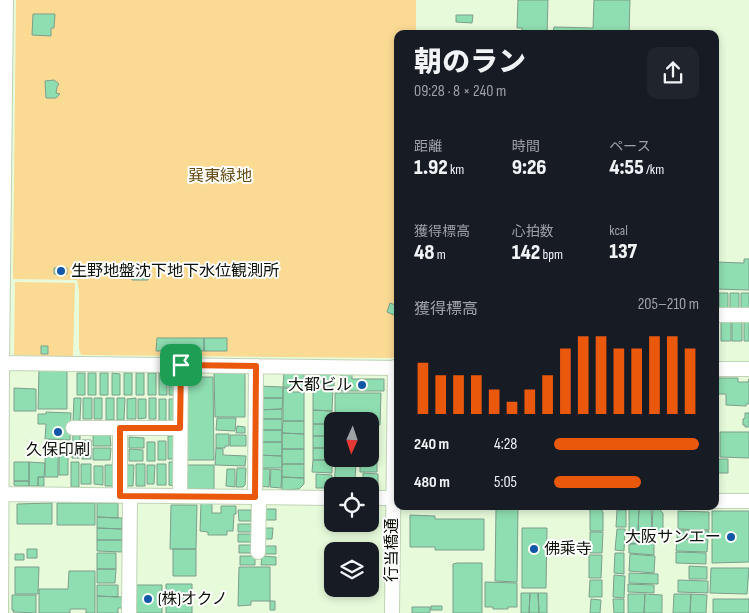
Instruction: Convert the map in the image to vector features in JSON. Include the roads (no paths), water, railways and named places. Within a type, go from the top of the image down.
[{"type":"street","points":[[1,613],[2,231],[6,0]]},
{"type":"street","points":[[719,315],[749,315]]},
{"type":"street","points":[[2,363],[394,368]]},
{"type":"street","points":[[180,496],[181,365]]},
{"type":"street","points":[[256,366],[258,552]]},
{"type":"street","points":[[719,369],[749,369]]},
{"type":"street","points":[[73,428],[180,428]]},
{"type":"street","points":[[120,428],[125,496],[129,613]]},
{"type":"street","points":[[1,495],[324,498]]},
{"type":"street","points":[[379,498],[394,498]]},
{"type":"street","points":[[719,501],[749,502]]},
{"type":"street","name":"行当橋通","points":[[392,613],[395,510]]},
{"type":"place","name":"生野地盤沈下地下水位観測所","points":[[61,271]]},
{"type":"place","name":"大都ビル","points":[[362,385]]},
{"type":"place","name":"久保印刷","points":[[58,432]]},
{"type":"place","name":"大阪サンエー","points":[[731,537]]},
{"type":"place","name":"佛乘寺","points":[[534,549]]},
{"type":"place","name":"(株)オクノ","points":[[148,599]]},
{"type":"park label","name":"巽東緑地","points":[[220,176]]}]
